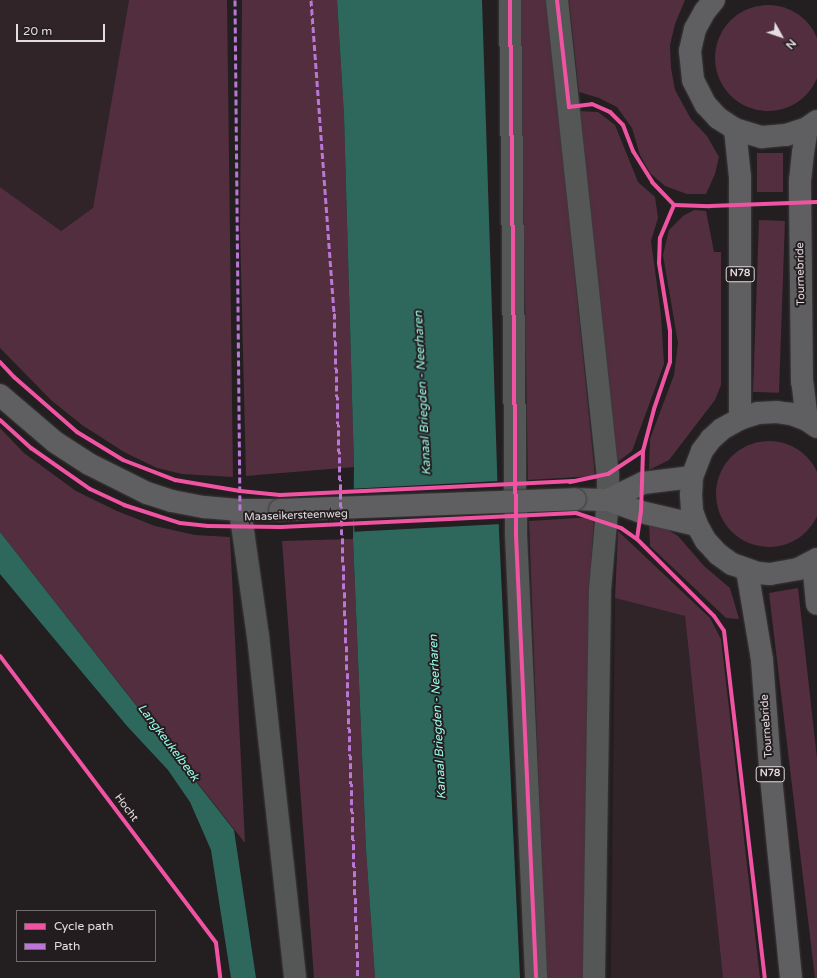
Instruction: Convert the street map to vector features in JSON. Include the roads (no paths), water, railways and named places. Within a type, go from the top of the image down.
[{"type":"main road","name":"Tournebride","points":[[714,0],[705,11],[695,29],[690,51],[690,66],[698,92],[706,105],[718,118],[735,129],[762,137],[786,135],[812,125]]},
{"type":"main road","name":"Tournebride","points":[[812,125],[802,153],[800,180],[802,382],[812,423]]},
{"type":"main road","name":"N78","points":[[735,129],[740,177],[740,419]]},
{"type":"main road","name":"Maaseikersteenweg","points":[[0,395],[55,442],[89,464],[146,493],[172,501],[204,507],[240,510],[280,510],[575,499],[608,500],[641,512],[697,525]]},
{"type":"main road","name":"Tournebride","points":[[812,423],[791,414],[767,412],[740,419],[722,429],[711,439],[702,451],[692,477],[691,495],[692,511],[697,525],[706,540],[718,554],[732,564],[758,573],[782,573],[798,569],[815,561],[817,604]]},
{"type":"main road","name":"Maaseikersteenweg","points":[[608,500],[643,484],[692,477]]},
{"type":"main road","name":"Tournebride","points":[[747,570],[762,660],[771,775],[791,978]]},
{"type":"street","points":[[510,0],[516,535],[536,978]]},
{"type":"street","points":[[557,0],[607,462],[608,500],[600,590],[594,978]]},
{"type":"street","points":[[240,510],[258,636],[295,978]]},
{"type":"water","name":"Kanaal Briegden - Neerharen","points":[[337,0],[482,0],[499,531],[520,978],[375,978],[366,850],[353,539],[354,467],[344,116]]},
{"type":"water","points":[[0,532],[234,830],[256,978],[231,978],[211,850],[190,802],[168,770],[127,726],[0,574]]},
{"type":"water label","name":"Langkeukelbeek","points":[[168,743]]}]
